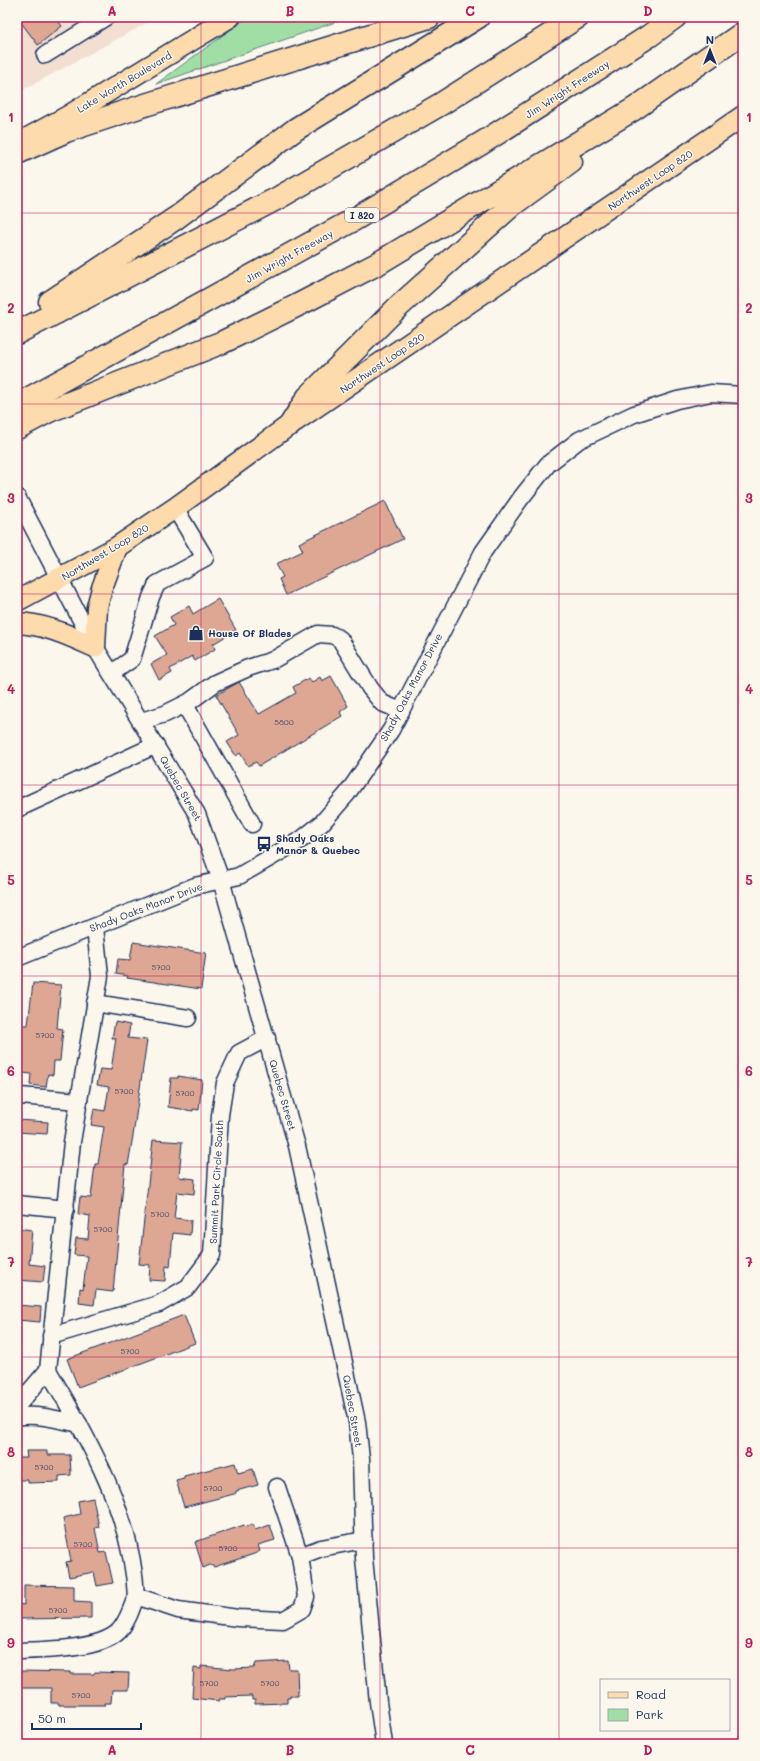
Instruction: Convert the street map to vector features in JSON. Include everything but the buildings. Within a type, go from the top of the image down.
[{"type":"highway","points":[[17,153],[66,131],[429,17]]},
{"type":"highway","points":[[23,330],[44,305],[176,218],[296,128],[478,17]]},
{"type":"highway","points":[[23,330],[278,198],[441,104],[578,17]]},
{"type":"highway","name":"Jim Wright Freeway","points":[[17,405],[355,219],[482,143],[649,36],[675,17]]},
{"type":"highway","points":[[17,428],[49,411],[223,342],[377,264],[634,109],[743,33]]},
{"type":"highway","points":[[292,424],[308,397],[414,292],[512,205],[627,121],[634,109]]},
{"type":"main road","name":"Lake Worth Boulevard","points":[[17,144],[68,116],[230,17]]},
{"type":"main road","name":"Northwest Loop 820","points":[[17,601],[117,547],[175,508],[292,424],[743,116]]},
{"type":"main road","points":[[17,623],[31,624],[57,631],[95,647],[97,607],[102,588],[117,547]]},
{"type":"street","points":[[45,55],[106,17]]},
{"type":"street","name":"Shady Oaks Manor Drive","points":[[17,958],[196,886],[239,876],[302,839],[321,824],[347,794],[391,730],[483,552],[521,498],[548,464],[579,440],[634,414],[677,400],[711,393],[743,395]]},
{"type":"street","name":"Quebec Street","points":[[17,497],[95,647],[197,814],[221,880],[268,1038],[297,1146],[356,1422],[361,1459],[364,1540],[378,1702],[384,1744]]},
{"type":"street","points":[[112,673],[132,659],[151,597],[157,584],[205,558],[175,508]]},
{"type":"street","points":[[141,721],[165,714],[184,705],[215,683],[248,668],[273,660],[318,634],[325,634],[340,639],[370,688],[382,703],[401,711]]},
{"type":"street","points":[[184,705],[252,824]]},
{"type":"street","points":[[17,809],[156,745]]},
{"type":"street","points":[[17,1651],[91,1645],[118,1632],[129,1614],[136,1596],[132,1552],[115,1500],[88,1438],[48,1370],[50,1336],[79,1101],[100,976],[95,926]]},
{"type":"street","points":[[95,1003],[188,1018]]},
{"type":"street","name":"Summit Park Circle South","points":[[50,1336],[159,1304],[188,1287],[212,1255],[220,1115],[225,1083],[239,1053],[268,1038]]},
{"type":"street","points":[[20,1096],[79,1101]]},
{"type":"street","points":[[17,1204],[66,1209]]},
{"type":"street","points":[[17,1406],[48,1370]]},
{"type":"street","points":[[17,1417],[25,1415],[79,1424]]},
{"type":"street","points":[[136,1596],[178,1610],[238,1618],[283,1620],[302,1609],[306,1596],[300,1556],[277,1487]]},
{"type":"street","points":[[300,1556],[321,1548],[364,1540]]},
{"type":"shaded area","points":[[17,17],[158,17],[17,93]]},
{"type":"green space","points":[[248,17],[350,17],[156,84]]},
{"type":"place","name":"House Of Blades","points":[[196,633]]},
{"type":"place","name":"Shady Oaks Manor & Quebec","points":[[264,844]]}]
